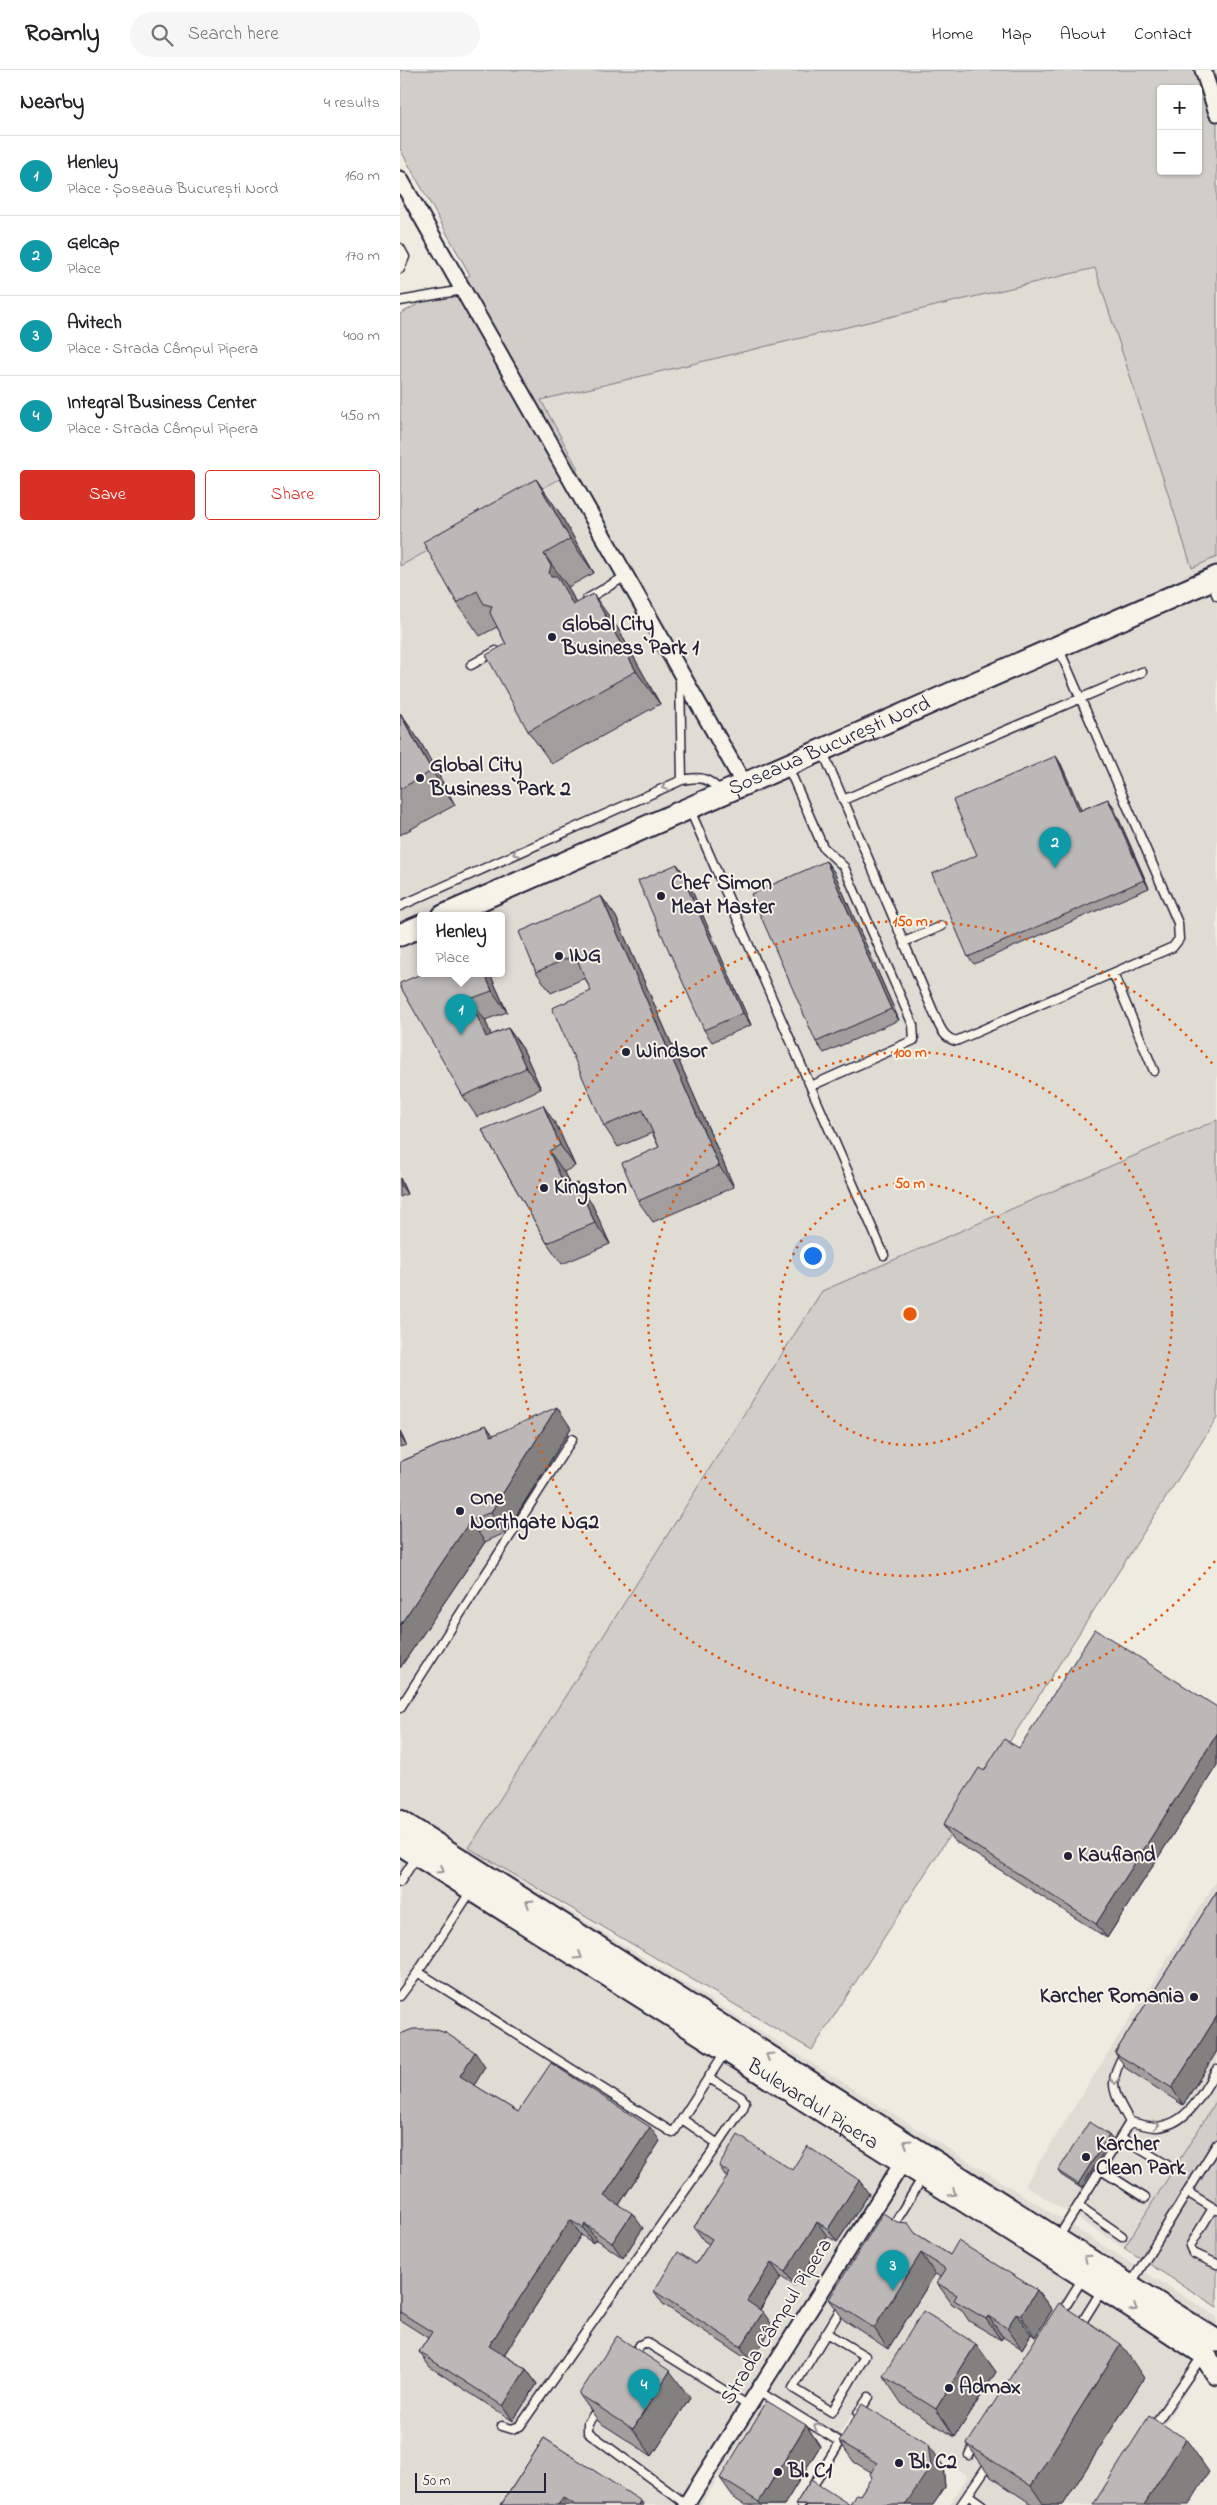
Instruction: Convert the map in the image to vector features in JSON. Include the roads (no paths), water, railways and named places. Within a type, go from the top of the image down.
[{"type":"main road","name":"Șoseaua București Nord","points":[[451,912],[1058,646],[1215,584]]},
{"type":"main road","points":[[400,935],[417,928]]},
{"type":"main road","name":"Bulevardul Pipera","points":[[400,1821],[1058,2238],[1129,2286],[1211,2347],[1217,2374]]},
{"type":"main road","name":"Bulevardul Pipera","points":[[409,1849],[1104,2289],[1211,2347]]},
{"type":"street","points":[[1203,70],[1217,113]]},
{"type":"street","points":[[400,179],[744,784]]},
{"type":"street","name":"Strada Câmpul Pipera","points":[[687,2505],[903,2162]]},
{"type":"lane","points":[[400,248],[405,257],[400,269]]},
{"type":"lane","points":[[400,301],[463,290]]},
{"type":"lane","points":[[577,604],[626,576]]},
{"type":"lane","points":[[822,750],[939,1025],[947,1037],[952,1040],[956,1041],[1173,948],[1179,939],[1180,930],[1058,646]]},
{"type":"lane","points":[[472,664],[503,647]]},
{"type":"lane","points":[[680,671],[682,780]]},
{"type":"lane","points":[[843,800],[1142,672]]},
{"type":"lane","points":[[787,765],[823,847],[844,867],[913,1025],[914,1040],[811,1086]]},
{"type":"lane","points":[[400,906],[682,780],[697,777],[706,778],[723,794]]},
{"type":"lane","points":[[690,808],[884,1255]]},
{"type":"lane","points":[[904,942],[942,926]]},
{"type":"lane","points":[[1113,973],[1154,1071]]},
{"type":"lane","points":[[400,1708],[572,1439]]},
{"type":"lane","points":[[400,1882],[409,1849]]},
{"type":"lane","points":[[400,1996],[418,1972],[472,1889]]},
{"type":"lane","points":[[418,1972],[673,2133],[726,2050]]},
{"type":"lane","points":[[1130,2044],[1113,2074],[1116,2094],[1130,2122]]},
{"type":"lane","points":[[1130,2122],[1157,2127],[1179,2120],[1191,2110],[1217,2069]]},
{"type":"lane","points":[[502,2426],[512,2429],[520,2426],[718,2144],[745,2102],[708,2078]]},
{"type":"lane","points":[[682,2120],[718,2144]]},
{"type":"lane","points":[[1058,2238],[1122,2138],[1130,2122]]},
{"type":"lane","points":[[1122,2138],[1167,2165]]},
{"type":"lane","points":[[1129,2286],[1217,2144]]},
{"type":"lane","points":[[1101,2170],[1145,2198]]},
{"type":"lane","points":[[888,2233],[924,2175]]},
{"type":"lane","points":[[1188,2192],[1215,2209],[1190,2246],[1193,2253],[1217,2264]]},
{"type":"lane","points":[[1079,2206],[1122,2236]]},
{"type":"lane","points":[[1053,2326],[1084,2276]]},
{"type":"lane","points":[[1071,2338],[1104,2289]]},
{"type":"lane","points":[[826,2333],[865,2356],[832,2412],[793,2388],[826,2333],[847,2300]]},
{"type":"lane","points":[[624,2368],[640,2345],[646,2342],[749,2406]]},
{"type":"lane","points":[[1147,2436],[1211,2347]]},
{"type":"lane","points":[[758,2391],[840,2442]]},
{"type":"lane","points":[[854,2419],[869,2397]]},
{"type":"lane","points":[[604,2400],[588,2423],[588,2432],[687,2505]]},
{"type":"lane","points":[[969,2455],[984,2430]]},
{"type":"lane","points":[[801,2505],[844,2434]]},
{"type":"lane","points":[[961,2505],[995,2454]]},
{"type":"lane","points":[[968,2496],[982,2505]]},
{"type":"place","name":"Global City Business Park 1","points":[[552,637]]},
{"type":"place","name":"Global City Business Park 2","points":[[420,778]]},
{"type":"place","name":"Gelcap","points":[[1055,868]]},
{"type":"place","name":"Chef Simon Meat Master","points":[[661,896]]},
{"type":"place","name":"ING","points":[[559,956]]},
{"type":"place","name":"Henley","points":[[461,1035]]},
{"type":"place","name":"Windsor","points":[[626,1052]]},
{"type":"place","name":"Kingston","points":[[544,1188]]},
{"type":"place","name":"One Northgate NG2","points":[[460,1511]]},
{"type":"place","name":"Kaufland","points":[[1068,1856]]},
{"type":"place","name":"Karcher Romania","points":[[1194,1997]]},
{"type":"place","name":"Karcher Clean Park","points":[[1086,2157]]},
{"type":"place","name":"Avitech","points":[[893,2291]]},
{"type":"place","name":"Admax","points":[[949,2388]]},
{"type":"place","name":"Integral Business Center","points":[[644,2410]]},
{"type":"place","name":"Bl. C2","points":[[899,2463]]},
{"type":"place","name":"Bl. C1","points":[[778,2472]]}]
